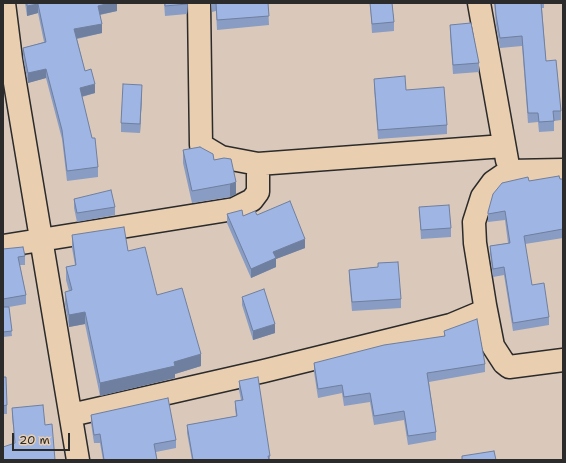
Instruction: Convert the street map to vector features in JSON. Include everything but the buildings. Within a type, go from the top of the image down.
[{"type":"street","points":[[4,3],[11,59],[78,460]]},
{"type":"street","points":[[199,3],[201,146],[220,157],[258,164],[504,146]]},
{"type":"street","points":[[479,3],[509,171]]},
{"type":"street","points":[[3,246],[42,241],[234,209],[252,200],[258,192],[258,164]]},
{"type":"street","points":[[563,170],[509,171],[493,182],[482,197],[474,222],[475,243],[493,346],[504,363],[509,367],[563,360]]},
{"type":"street","points":[[71,415],[264,371],[451,325],[482,312],[485,305]]}]
